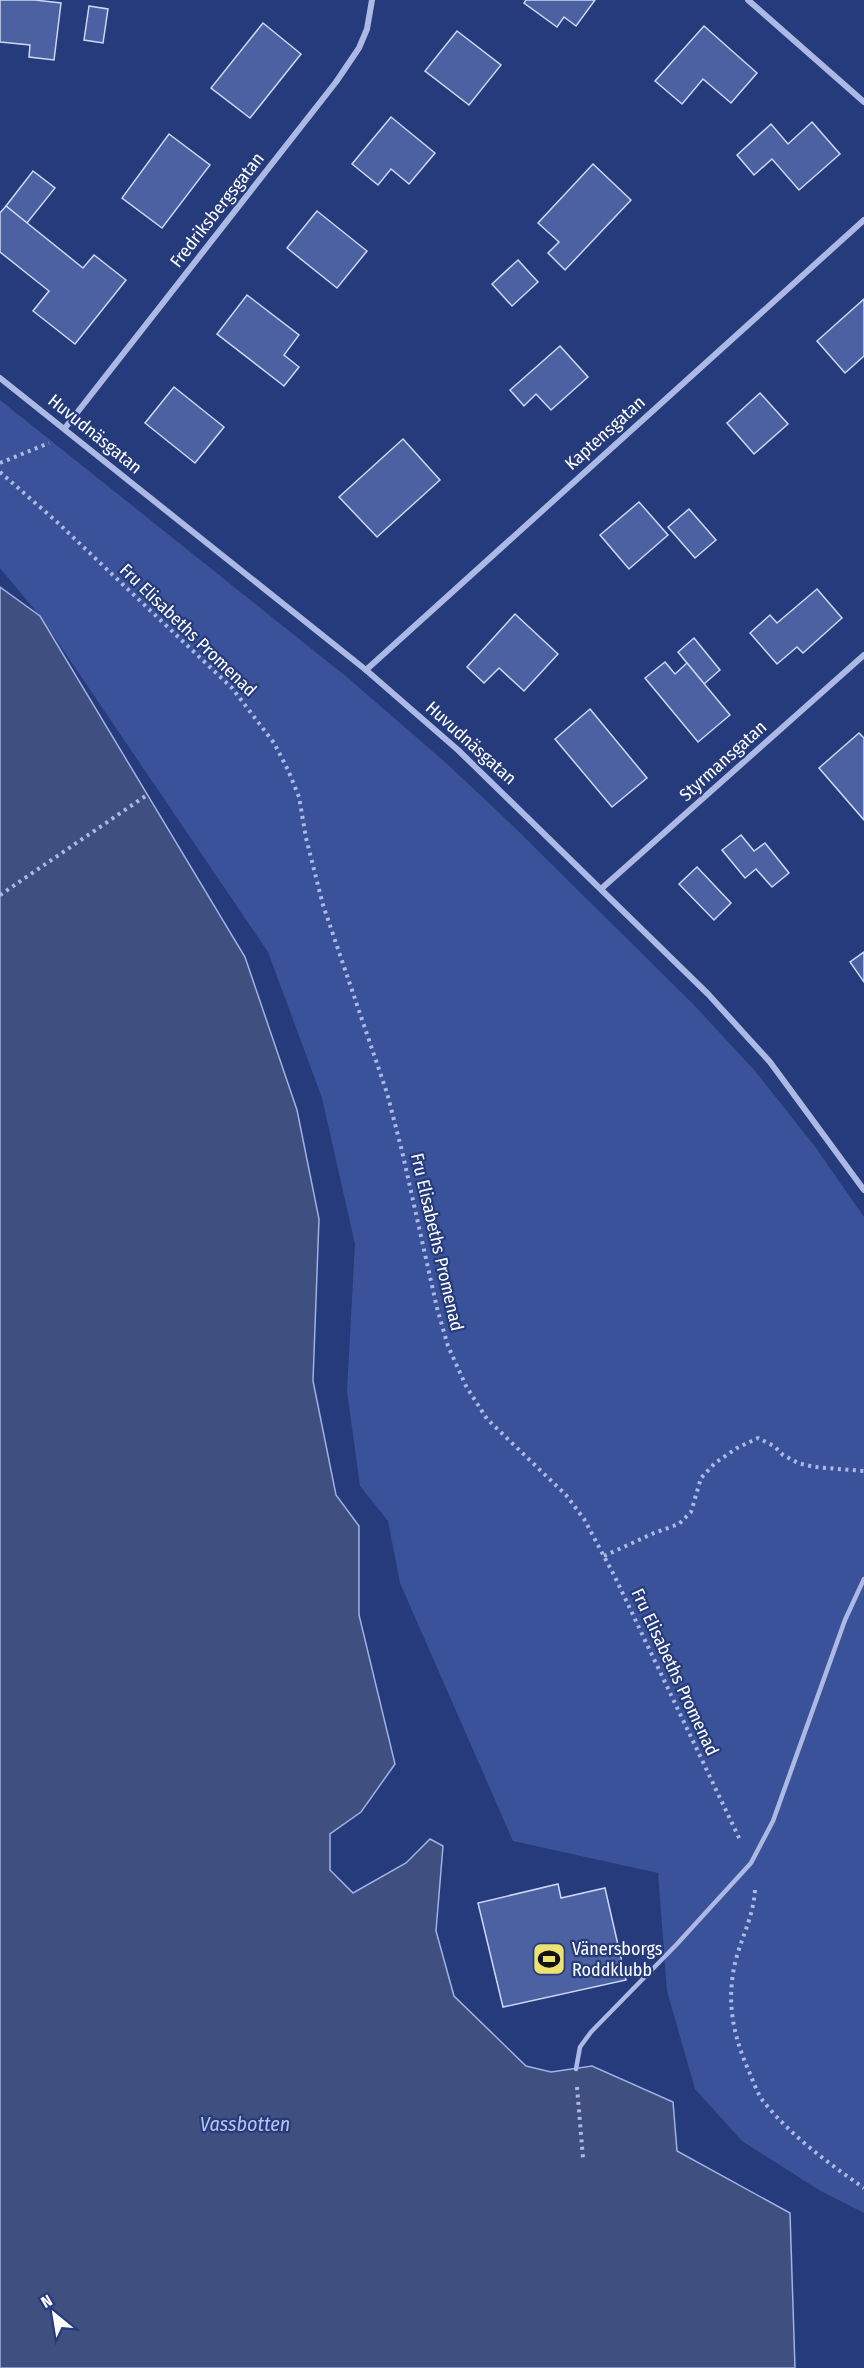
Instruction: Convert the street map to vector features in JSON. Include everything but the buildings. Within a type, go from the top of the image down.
[{"type":"street","name":"Fredriksbergsgatan","points":[[65,428],[336,82],[359,48],[368,29],[372,0]]},
{"type":"street","points":[[748,0],[864,102]]},
{"type":"street","name":"Kaptensgatan","points":[[366,669],[864,220]]},
{"type":"street","name":"Huvudnäsgatan","points":[[0,378],[366,669],[458,750],[708,994],[770,1062],[864,1190]]},
{"type":"street","name":"Styrmansgatan","points":[[602,889],[864,655]]},
{"type":"lane","points":[[576,2069],[580,2047],[591,2032],[677,1944],[751,1863],[773,1821],[845,1620],[864,1579]]},
{"type":"path","points":[[0,463],[47,445],[65,428]]},
{"type":"path","name":"Fru Elisabeths Promenad","points":[[0,472],[57,522],[232,688],[274,743],[288,770],[299,797],[306,838],[323,904],[387,1093],[448,1346],[466,1386],[487,1419],[566,1495],[585,1519],[751,1863],[755,1888],[754,1909],[733,1971],[730,2003],[735,2035],[762,2100],[790,2130],[837,2170],[864,2188]]},
{"type":"path","points":[[0,895],[147,795]]},
{"type":"path","points":[[604,1556],[679,1524],[692,1512],[701,1478],[715,1463],[737,1448],[758,1438],[798,1463],[814,1467],[864,1471]]},
{"type":"path","points":[[576,2069],[583,2158]]},
{"type":"shaded area","points":[[0,400],[348,678],[446,763],[512,825],[693,1004],[755,1071],[816,1148],[864,1217],[864,2213],[819,2190],[742,2141],[695,2089],[667,1991],[658,1873],[513,1841],[400,1583],[388,1521],[360,1486],[347,1391],[355,1244],[322,1098],[268,952],[40,616],[0,568]]},
{"type":"water","name":"Vassbotten","points":[[0,587],[40,616],[245,957],[297,1110],[319,1219],[313,1381],[336,1495],[359,1526],[359,1615],[395,1764],[361,1812],[330,1834],[330,1870],[353,1893],[406,1863],[430,1839],[443,1846],[436,1931],[454,1996],[526,2066],[551,2072],[592,2066],[673,2102],[677,2151],[790,2213],[795,2368],[0,2368]]},
{"type":"place","name":"Vänersborgs Roddklubb","points":[[549,1959]]}]
